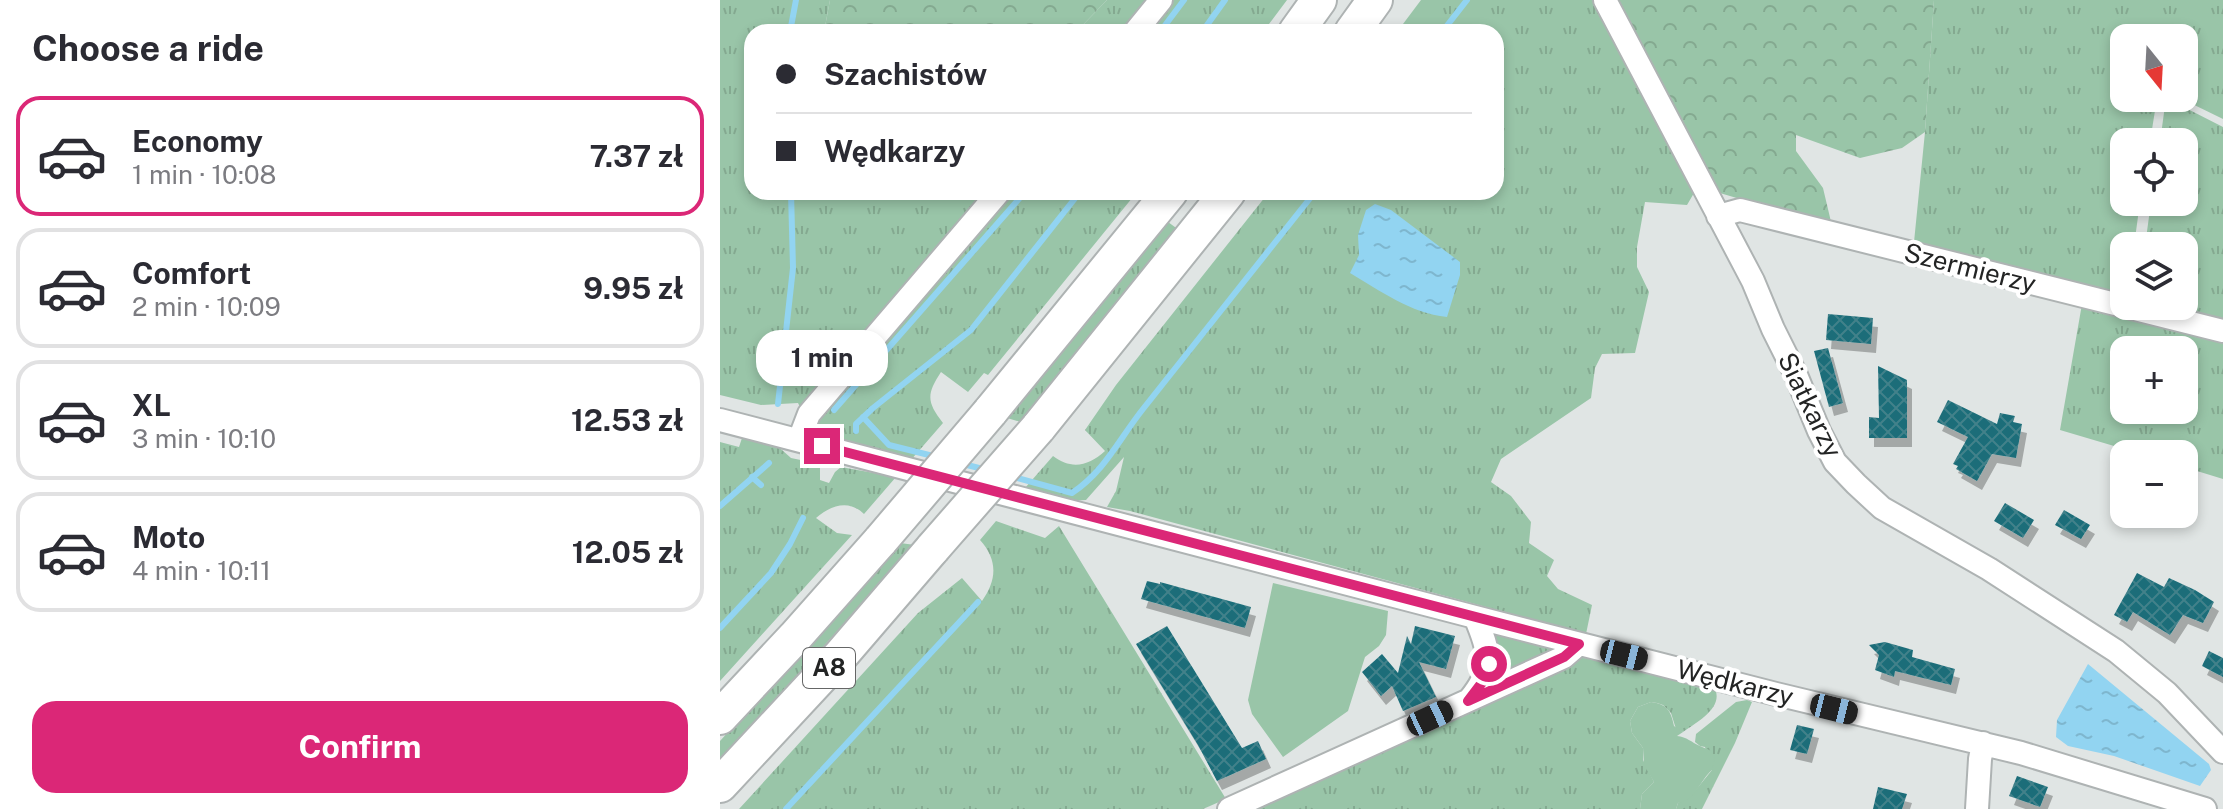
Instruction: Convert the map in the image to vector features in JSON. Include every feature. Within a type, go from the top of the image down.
[{"type":"highway","points":[[1302,24],[1319,0]]},
{"type":"highway","points":[[1358,24],[1375,0]]},
{"type":"highway","name":"A8","points":[[720,717],[881,540],[1163,200]]},
{"type":"highway","name":"A8","points":[[720,785],[841,655],[1038,428],[1222,200]]},
{"type":"street","points":[[1142,24],[1161,0]]},
{"type":"street","name":"Siatkarzy","points":[[1605,0],[1753,281],[1835,462],[1882,508],[1989,569],[2116,651],[2167,693],[2223,752]]},
{"type":"street","points":[[799,440],[809,414],[992,200]]},
{"type":"street","name":"Szermierzy","points":[[1718,216],[1740,210],[2223,331]]},
{"type":"street","name":"Wędkarzy","points":[[720,420],[1579,644],[1983,743],[2205,809]]},
{"type":"street","points":[[1468,701],[1484,680],[1489,664],[1487,648],[1475,617]]},
{"type":"street","points":[[1229,809],[1564,657],[1579,644]]},
{"type":"street","points":[[1977,809],[1983,743]]},
{"type":"green space","points":[[720,0],[830,0],[826,24],[744,24],[744,200],[982,200],[801,409],[798,403],[761,405],[720,395]]},
{"type":"green space","points":[[830,0],[1107,0],[1084,24],[826,24]]},
{"type":"green space","points":[[1107,0],[1151,0],[1132,24],[1084,24]]},
{"type":"green space","points":[[1168,0],[1287,0],[1269,24],[1149,24]]},
{"type":"green space","points":[[1421,0],[1594,0],[1694,193],[1687,205],[1645,202],[1637,247],[1637,267],[1649,292],[1635,353],[1602,354],[1595,368],[1591,398],[1501,459],[1491,482],[1511,496],[1531,522],[1529,543],[1554,560],[1547,576],[1558,589],[1592,605],[1586,634],[1107,507],[1116,491],[1124,457],[1086,500],[1070,501],[1025,488],[1053,456],[1073,465],[1093,460],[1105,451],[1085,430],[1116,385],[1263,200],[1504,200],[1504,24],[1403,24]]},
{"type":"green space","points":[[1616,0],[1934,0],[1925,132],[1902,148],[1860,158],[1796,135],[1796,151],[1823,188],[1832,226],[1713,191]]},
{"type":"green space","points":[[1934,0],[2223,0],[2223,119],[2198,107],[2198,24],[2110,24],[2110,112],[2155,112],[2152,128],[2110,128],[2110,216],[2138,216],[2136,232],[2110,232],[2110,291],[1914,242]]},
{"type":"green space","points":[[2164,112],[2194,112],[2223,127],[2223,323],[2198,316],[2198,232],[2147,232],[2149,216],[2198,216],[2198,128],[2162,128]]},
{"type":"green space","points":[[1002,200],[1130,200],[988,375],[984,373],[968,392],[941,372],[930,398],[943,423],[910,461],[825,437],[817,423],[824,405]]},
{"type":"green space","points":[[1168,222],[1179,230],[1021,422],[1007,418]]},
{"type":"green space","points":[[2082,304],[2110,311],[2110,320],[2146,320],[2223,339],[2223,479],[2198,471],[2198,440],[2110,440],[2110,445],[2060,430]]},
{"type":"green space","points":[[742,438],[773,442],[791,458],[820,464],[820,480],[829,483],[841,467],[896,477],[864,514],[846,505],[828,510],[816,518],[837,533],[852,535],[720,681],[720,442],[739,447]]},
{"type":"green space","points":[[996,521],[1045,538],[1059,526],[1226,799],[1203,809],[739,809],[918,613],[962,578],[982,601],[991,585],[993,570],[990,555],[980,540]]},
{"type":"green space","points":[[900,543],[915,545],[720,761],[720,741]]},
{"type":"green space","points":[[1273,583],[1388,611],[1386,635],[1379,646],[1365,657],[1348,711],[1283,757],[1252,714],[1248,700]]},
{"type":"green space","points":[[1498,632],[1550,647],[1550,653],[1496,677],[1494,636]]},
{"type":"green space","points":[[1582,658],[1607,659],[1712,684],[1716,692],[1710,712],[1683,732],[1676,729],[1671,713],[1663,705],[1651,702],[1638,707],[1630,721],[1632,733],[1643,748],[1643,760],[1654,782],[1642,794],[1640,809],[1248,809],[1566,662]]},
{"type":"green space","points":[[1651,702],[1667,709],[1674,726],[1683,732],[1677,736],[1709,750],[1715,757],[1712,770],[1694,794],[1678,803],[1676,809],[1640,809],[1642,794],[1654,782],[1644,765],[1643,748],[1632,733],[1630,721],[1638,707]]},
{"type":"green space","points":[[1736,702],[1752,702],[1702,809],[1676,809],[1678,803],[1695,791],[1712,770],[1705,747],[1695,742],[1696,734]]},
{"type":"water","points":[[1375,204],[1391,210],[1460,262],[1460,275],[1447,317],[1408,306],[1350,273],[1359,255],[1358,235],[1366,210]]},
{"type":"water","points":[[2088,664],[2209,764],[2211,770],[2200,786],[2114,756],[2068,746],[2056,737],[2057,720]]},
{"type":"building","points":[[1828,314],[1873,318],[1871,344],[1826,340]]},
{"type":"building","points":[[1828,348],[1843,403],[1829,407],[1814,351]]},
{"type":"building","points":[[1878,366],[1907,380],[1907,438],[1869,438],[1869,417],[1879,418]]},
{"type":"building","points":[[1948,400],[1997,424],[2000,413],[2015,416],[2013,422],[2022,424],[2016,458],[1992,454],[1977,481],[1956,469],[1958,466],[1953,464],[1968,437],[1937,422]]},
{"type":"building","points":[[2005,503],[2034,520],[2023,538],[1994,521]]},
{"type":"building","points":[[2064,510],[2090,525],[2081,539],[2055,525]]},
{"type":"building","points":[[2137,573],[2164,587],[2169,578],[2214,602],[2203,623],[2183,615],[2170,635],[2133,612],[2127,622],[2114,615]]},
{"type":"building","points":[[1147,581],[1251,607],[1245,628],[1141,599]]},
{"type":"building","points":[[1167,626],[1242,748],[1258,741],[1266,759],[1217,781],[1136,644]]},
{"type":"building","points":[[1415,626],[1455,636],[1446,669],[1419,662],[1436,697],[1403,711],[1392,686],[1381,696],[1362,672],[1382,654],[1398,673],[1407,636],[1411,644]]},
{"type":"building","points":[[1885,642],[1913,650],[1912,657],[1955,669],[1951,685],[1895,671],[1894,677],[1875,670],[1879,655],[1869,645]]},
{"type":"building","points":[[2209,651],[2223,658],[2223,677],[2202,666]]},
{"type":"building","points":[[1797,725],[1814,729],[1807,754],[1790,750]]},
{"type":"building","points":[[2017,776],[2048,787],[2040,807],[2009,796]]},
{"type":"building","points":[[1878,787],[1907,794],[1902,809],[1873,809]]},
{"type":"waterway","points":[[792,24],[796,0]]},
{"type":"waterway","points":[[1166,24],[1184,0]]},
{"type":"waterway","points":[[1208,24],[1225,0]]},
{"type":"waterway","points":[[1448,24],[1467,0]]},
{"type":"waterway","points":[[778,404],[793,268],[791,200]]},
{"type":"waterway","points":[[834,410],[1018,200]]},
{"type":"waterway","points":[[856,431],[856,424],[873,408],[971,330],[1074,200]]},
{"type":"waterway","points":[[1010,476],[1072,493],[1094,475],[1309,200]]},
{"type":"waterway","points":[[863,417],[889,445],[937,457]]},
{"type":"waterway","points":[[720,506],[769,463]]},
{"type":"waterway","points":[[959,463],[987,470]]},
{"type":"waterway","points":[[752,477],[761,485]]},
{"type":"waterway","points":[[720,628],[771,573],[803,518]]},
{"type":"waterway","points":[[786,809],[978,602]]},
{"type":"route","points":[[822,446],[1579,644],[1564,657],[1468,701],[1484,680],[1489,664]]}]
